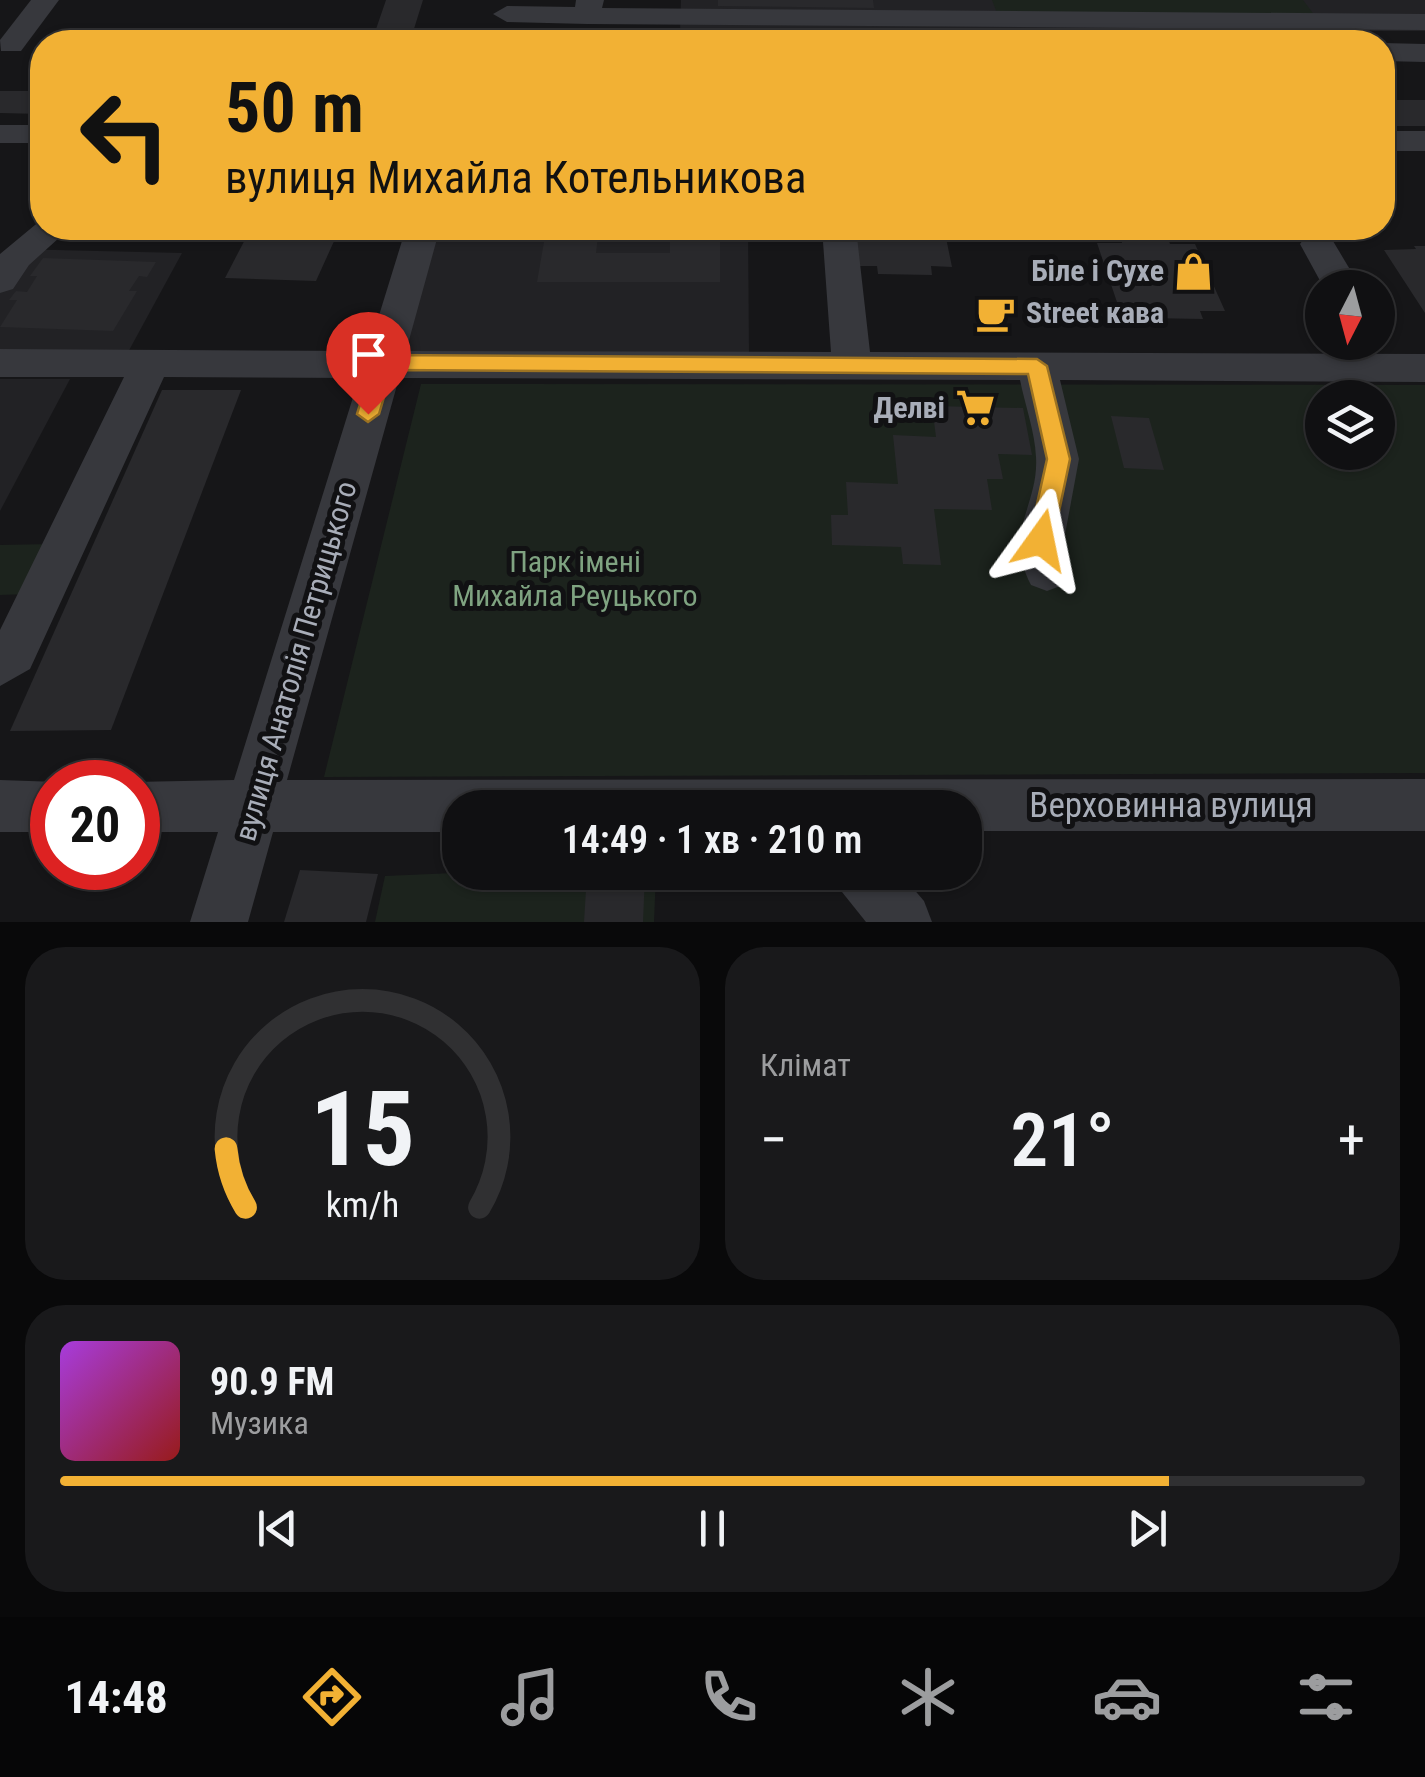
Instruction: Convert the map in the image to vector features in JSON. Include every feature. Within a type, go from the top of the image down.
[{"type":"street","points":[[6,45],[45,0]]},
{"type":"street","points":[[505,17],[589,8],[974,10],[1425,22]]},
{"type":"street","points":[[1395,52],[1425,53]]},
{"type":"street","points":[[0,134],[30,134]]},
{"type":"street","points":[[1395,141],[1425,141]]},
{"type":"street","points":[[0,281],[16,256],[37,240]]},
{"type":"street","name":"вулиця Анатолія Петрицького","points":[[219,922],[420,240]]},
{"type":"street","points":[[840,240],[852,366]]},
{"type":"street","points":[[1318,244],[1333,270]]},
{"type":"street","points":[[0,363],[1037,366],[1397,359]]},
{"type":"street","points":[[0,664],[14,654],[151,363]]},
{"type":"street","points":[[1037,366],[1058,459],[1041,540],[1047,572]]},
{"type":"street","name":"Верховинна вулиця","points":[[982,806],[1425,805]]},
{"type":"street","points":[[0,806],[30,806]]},
{"type":"street","name":"Верховинна вулиця","points":[[160,806],[442,806]]},
{"type":"street","points":[[877,890],[904,922]]},
{"type":"shaded area","points":[[681,0],[1425,0],[1425,31],[680,30]]},
{"type":"shaded area","points":[[436,240],[748,240],[749,355],[403,354]]},
{"type":"shaded area","points":[[14,249],[182,253],[127,354],[0,353],[0,270]]},
{"type":"shaded area","points":[[0,379],[70,379],[0,511]]},
{"type":"green space","points":[[992,0],[1303,0],[1315,16],[997,13]]},
{"type":"green space","name":"Парк імені Михайла Реуцького","points":[[421,384],[1305,385],[1305,470],[1395,470],[1395,385],[1425,385],[1425,773],[324,777]]},
{"type":"green space","points":[[52,544],[29,594],[0,595],[0,545]]},
{"type":"green space","points":[[442,874],[442,890],[655,890],[654,922],[375,922],[385,876]]},
{"type":"building","points":[[386,0],[423,0],[414,30],[376,30]]},
{"type":"building","points":[[718,0],[873,0],[874,8],[718,6]]},
{"type":"building","points":[[0,91],[30,91],[30,114],[0,113]]},
{"type":"building","points":[[1395,100],[1425,100],[1425,126],[1395,126]]},
{"type":"building","points":[[245,240],[335,240],[316,281],[225,278]]},
{"type":"building","points":[[544,240],[598,240],[596,253],[670,253],[670,240],[720,240],[720,282],[537,282]]},
{"type":"building","points":[[851,240],[946,240],[952,267],[931,266],[932,275],[878,274],[877,266],[854,266]]},
{"type":"building","points":[[1121,240],[1168,240],[1170,244],[1195,244],[1225,311],[1200,311],[1203,319],[1148,318],[1145,311],[1120,311],[1097,243],[1122,243]]},
{"type":"building","points":[[1414,246],[1425,246],[1425,313],[1384,250],[1416,249]]},
{"type":"building","points":[[43,258],[156,262],[147,277],[139,276],[129,291],[137,291],[113,331],[0,327],[17,300],[9,300],[16,291],[27,292],[37,276],[30,276]]},
{"type":"building","points":[[162,390],[241,390],[111,730],[10,731]]},
{"type":"building","points":[[932,406],[1023,408],[1032,455],[998,454],[1003,479],[987,479],[992,510],[934,509],[941,565],[903,564],[901,547],[832,545],[831,515],[848,515],[846,482],[898,484],[893,435],[936,437]]},
{"type":"building","points":[[1111,416],[1149,418],[1164,470],[1124,468]]},
{"type":"building","points":[[300,870],[378,874],[366,922],[284,922]]},
{"type":"building","points":[[586,890],[644,890],[643,922],[584,922]]},
{"type":"place","name":"Біле і Сухе","points":[[1194,271]]},
{"type":"place","name":"Street кава","points":[[996,313]]},
{"type":"place","name":"Делві","points":[[975,408]]},
{"type":"route","points":[[368,414],[384,362],[1037,366],[1058,459],[1041,540]]}]
